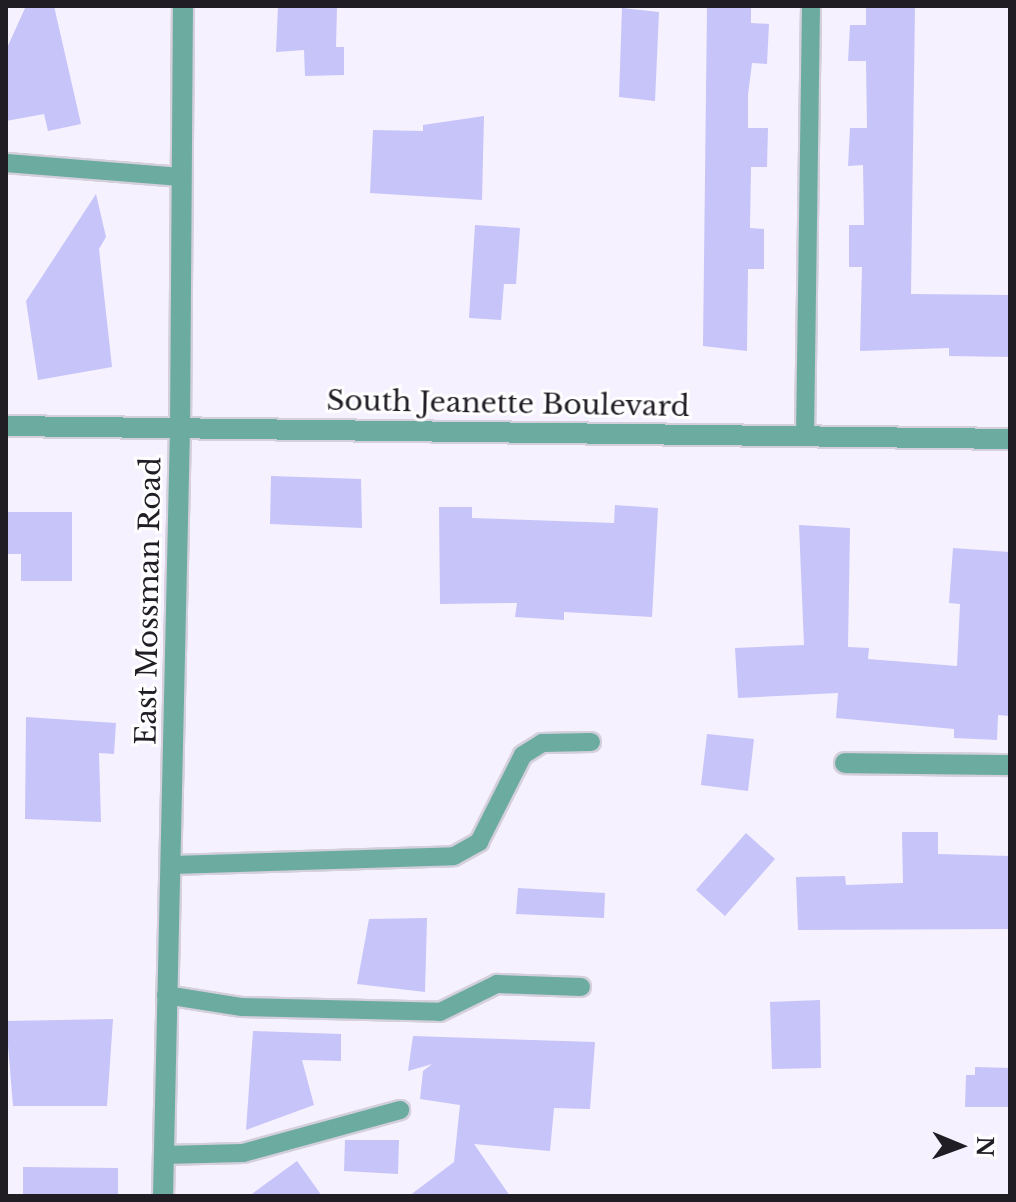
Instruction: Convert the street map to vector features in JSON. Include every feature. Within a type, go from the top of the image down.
[{"type":"street","name":"East Mossman Road","points":[[163,1196],[166,995],[173,865],[183,6]]},
{"type":"street","name":"South Jeanette Boulevard","points":[[6,426],[1010,439]]},
{"type":"street","points":[[845,763],[1010,765]]},
{"type":"lane","points":[[805,436],[811,6]]},
{"type":"lane","points":[[6,163],[181,177]]},
{"type":"lane","points":[[173,865],[454,856],[479,842],[523,755],[542,743],[591,742]]},
{"type":"lane","points":[[166,995],[242,1007],[440,1012],[497,984],[581,987]]},
{"type":"lane","points":[[164,1155],[243,1153],[400,1110]]},
{"type":"building","points":[[26,6],[54,6],[81,124],[48,131],[44,114],[6,121],[6,50]]},
{"type":"building","points":[[278,6],[337,6],[336,47],[344,47],[344,75],[305,76],[304,50],[276,52]]},
{"type":"building","points":[[707,6],[751,6],[751,23],[769,24],[767,64],[752,63],[748,95],[748,128],[768,128],[767,167],[751,167],[750,228],[764,229],[764,269],[748,269],[747,351],[703,346]]},
{"type":"building","points":[[866,6],[915,6],[911,294],[1010,295],[1010,357],[949,356],[949,348],[860,351],[862,267],[849,267],[849,225],[864,225],[863,165],[848,166],[850,128],[867,128],[866,61],[848,61],[850,25],[866,25]]},
{"type":"building","points":[[622,8],[659,12],[655,101],[619,97]]},
{"type":"building","points":[[484,116],[482,200],[370,193],[373,130],[423,131],[423,125]]},
{"type":"building","points":[[96,194],[106,237],[99,249],[112,367],[38,380],[26,301]]},
{"type":"building","points":[[475,225],[520,228],[516,284],[504,284],[501,320],[469,318]]},
{"type":"building","points":[[271,476],[361,479],[362,528],[270,524]]},
{"type":"building","points":[[615,505],[658,508],[652,617],[564,612],[564,620],[515,617],[517,603],[440,604],[439,507],[472,507],[472,518],[614,523]]},
{"type":"building","points":[[7,512],[72,512],[72,581],[21,581],[21,554],[7,554]]},
{"type":"building","points":[[799,525],[850,528],[848,647],[869,648],[868,659],[957,666],[960,604],[949,603],[953,548],[1010,552],[1010,716],[998,715],[997,740],[954,738],[954,729],[836,718],[838,693],[738,698],[735,648],[804,645]]},
{"type":"building","points":[[26,717],[116,723],[114,754],[99,753],[101,822],[25,819]]},
{"type":"building","points":[[707,734],[754,739],[748,791],[701,785]]},
{"type":"building","points":[[902,832],[938,832],[938,854],[1010,856],[1010,929],[798,930],[796,877],[845,876],[846,885],[903,883]]},
{"type":"building","points":[[746,833],[775,859],[725,916],[696,890]]},
{"type":"building","points":[[518,888],[605,893],[604,918],[516,914]]},
{"type":"building","points":[[427,918],[425,992],[357,984],[369,919]]},
{"type":"building","points":[[820,1000],[821,1068],[772,1069],[770,1002]]},
{"type":"building","points":[[113,1019],[107,1106],[13,1106],[6,1021]]},
{"type":"building","points":[[253,1031],[341,1034],[341,1061],[302,1060],[314,1105],[246,1130]]},
{"type":"building","points":[[413,1036],[595,1042],[590,1109],[554,1108],[550,1151],[474,1144],[510,1196],[409,1196],[454,1162],[460,1105],[420,1099],[423,1071],[432,1064],[408,1071]]},
{"type":"building","points":[[975,1067],[1010,1068],[1010,1107],[965,1107],[966,1075],[975,1075]]},
{"type":"building","points":[[345,1140],[399,1140],[398,1174],[344,1171]]},
{"type":"building","points":[[297,1161],[322,1196],[249,1196]]},
{"type":"building","points":[[23,1167],[118,1168],[118,1195],[23,1194]]}]
